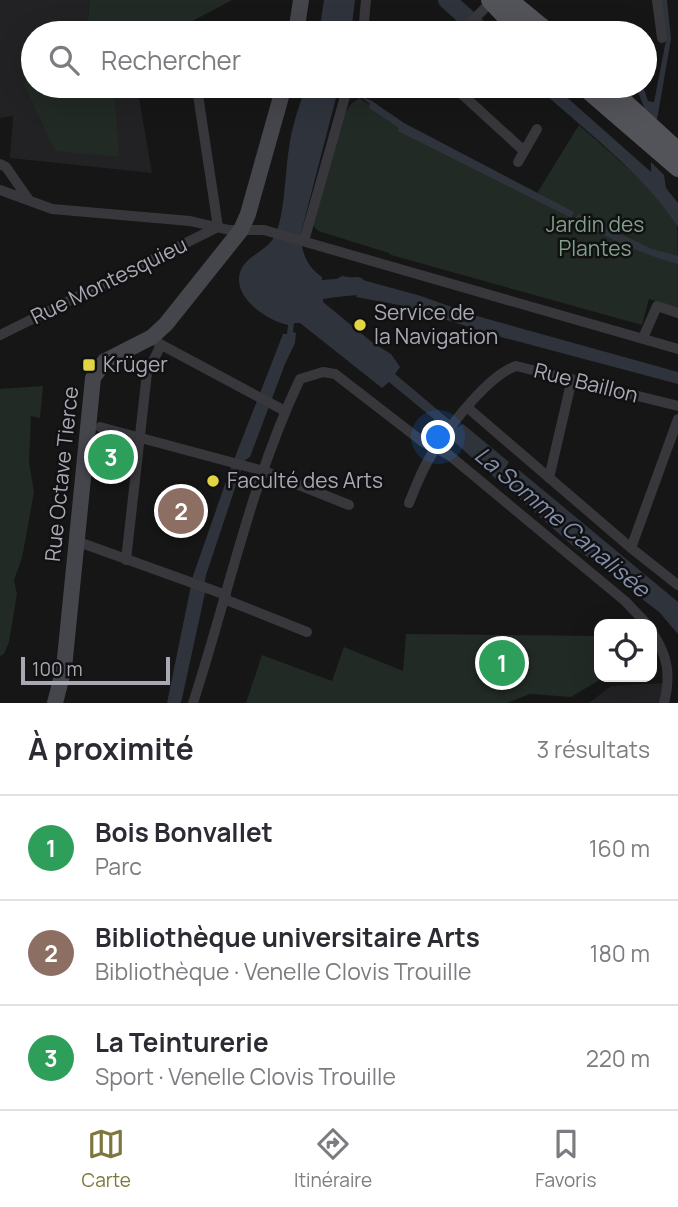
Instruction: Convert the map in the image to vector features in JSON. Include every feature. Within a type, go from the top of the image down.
[{"type":"main road","points":[[509,0],[534,21]]},
{"type":"main road","points":[[488,4],[507,21]]},
{"type":"main road","points":[[599,98],[673,155]]},
{"type":"main road","points":[[618,98],[673,155]]},
{"type":"street","points":[[298,21],[301,0]]},
{"type":"street","points":[[364,21],[366,0]]},
{"type":"street","points":[[657,0],[662,38]]},
{"type":"street","points":[[471,21],[488,4]]},
{"type":"street","points":[[198,98],[218,227]]},
{"type":"street","points":[[241,230],[280,98]]},
{"type":"street","points":[[304,241],[345,98]]},
{"type":"street","points":[[466,98],[524,151]]},
{"type":"street","points":[[517,162],[537,129]]},
{"type":"street","points":[[0,164],[6,167],[29,200]]},
{"type":"street","points":[[0,190],[52,209],[190,221],[218,227],[272,232],[678,349]]},
{"type":"street","name":"Rue Montesquieu","points":[[0,335],[218,227]]},
{"type":"street","name":"Rue Octave Tierce","points":[[55,703],[64,668],[93,378],[105,361],[157,341],[166,324],[241,230]]},
{"type":"street","points":[[643,338],[657,306],[678,313]]},
{"type":"street","points":[[126,560],[147,373],[157,341],[285,411]]},
{"type":"street","name":"Rue Baillon","points":[[468,408],[492,379],[505,369],[516,366],[678,406]]},
{"type":"street","points":[[193,703],[285,411],[300,379],[323,372],[335,374],[423,442],[438,445],[625,601],[642,619]]},
{"type":"street","points":[[549,478],[572,379]]},
{"type":"street","points":[[409,503],[438,445],[468,408],[678,585]]},
{"type":"street","points":[[631,548],[678,419]]},
{"type":"street","points":[[100,427],[264,471],[349,505]]},
{"type":"street","points":[[76,541],[206,587],[307,632]]},
{"type":"street","points":[[657,641],[667,660],[669,684],[664,703]]},
{"type":"shaded area","points":[[0,0],[90,0],[87,21],[21,21],[21,98],[139,98],[152,173],[10,158],[13,116],[0,118]]},
{"type":"shaded area","points":[[665,683],[660,703],[589,703],[611,686]]},
{"type":"green space","points":[[90,0],[232,0],[193,21],[87,21]]},
{"type":"green space","points":[[30,98],[115,98],[119,157],[55,151]]},
{"type":"green space","name":"Jardin des Plantes","points":[[359,98],[409,129],[534,198],[579,125],[648,188],[677,226],[678,308],[649,299],[642,325],[391,255],[318,231],[312,224],[339,122],[351,104]]},
{"type":"green space","points":[[43,386],[40,418],[31,416],[29,462],[34,492],[22,558],[14,580],[17,594],[9,642],[4,654],[0,656],[0,389]]},
{"type":"green space","points":[[406,634],[594,636],[596,682],[571,697],[530,694],[507,703],[246,703],[262,655],[332,681],[344,647],[403,671]]},
{"type":"water","points":[[324,0],[355,0],[352,21],[321,21]]},
{"type":"water","points":[[660,0],[667,0],[671,39],[657,120],[645,110],[640,98],[654,102],[657,98],[666,40]]},
{"type":"water","name":"La Somme Canalisée","points":[[302,98],[336,98],[301,233],[306,258],[322,277],[322,282],[330,283],[342,276],[359,279],[421,296],[477,316],[678,372],[678,384],[501,337],[399,305],[356,297],[357,294],[323,299],[323,302],[373,343],[391,354],[400,367],[395,374],[458,427],[463,424],[509,462],[506,467],[515,475],[519,470],[678,602],[678,634],[659,612],[573,546],[506,487],[509,482],[500,475],[496,479],[451,439],[452,434],[389,382],[382,388],[300,323],[294,323],[295,343],[250,457],[244,461],[206,575],[203,591],[205,593],[181,703],[167,703],[193,576],[230,470],[283,334],[287,334],[288,325],[257,310],[245,296],[239,281],[243,266],[270,243],[278,229],[290,140]]},
{"type":"water","points":[[362,98],[372,101],[404,123],[574,212],[571,218],[398,131],[399,128],[369,108],[370,104]]},
{"type":"water","points":[[550,98],[568,98],[651,172],[651,162],[664,175],[666,188],[678,203],[678,227],[648,188]]},
{"type":"water","points":[[578,214],[652,249],[678,256],[678,264],[600,233],[575,220]]},
{"type":"waterway","points":[[447,0],[471,21]]},
{"type":"waterway","points":[[301,291],[357,286]]},
{"type":"place","name":"Service de la Navigation","points":[[360,325]]},
{"type":"place","name":"Krüger","points":[[89,365]]},
{"type":"place","name":"La Teinturerie","points":[[111,457]]},
{"type":"place","name":"Faculté des Arts","points":[[213,481]]},
{"type":"place","name":"Bibliothèque universitaire Arts","points":[[181,511]]},
{"type":"place","name":"Bois Bonvallet","points":[[502,663]]}]
